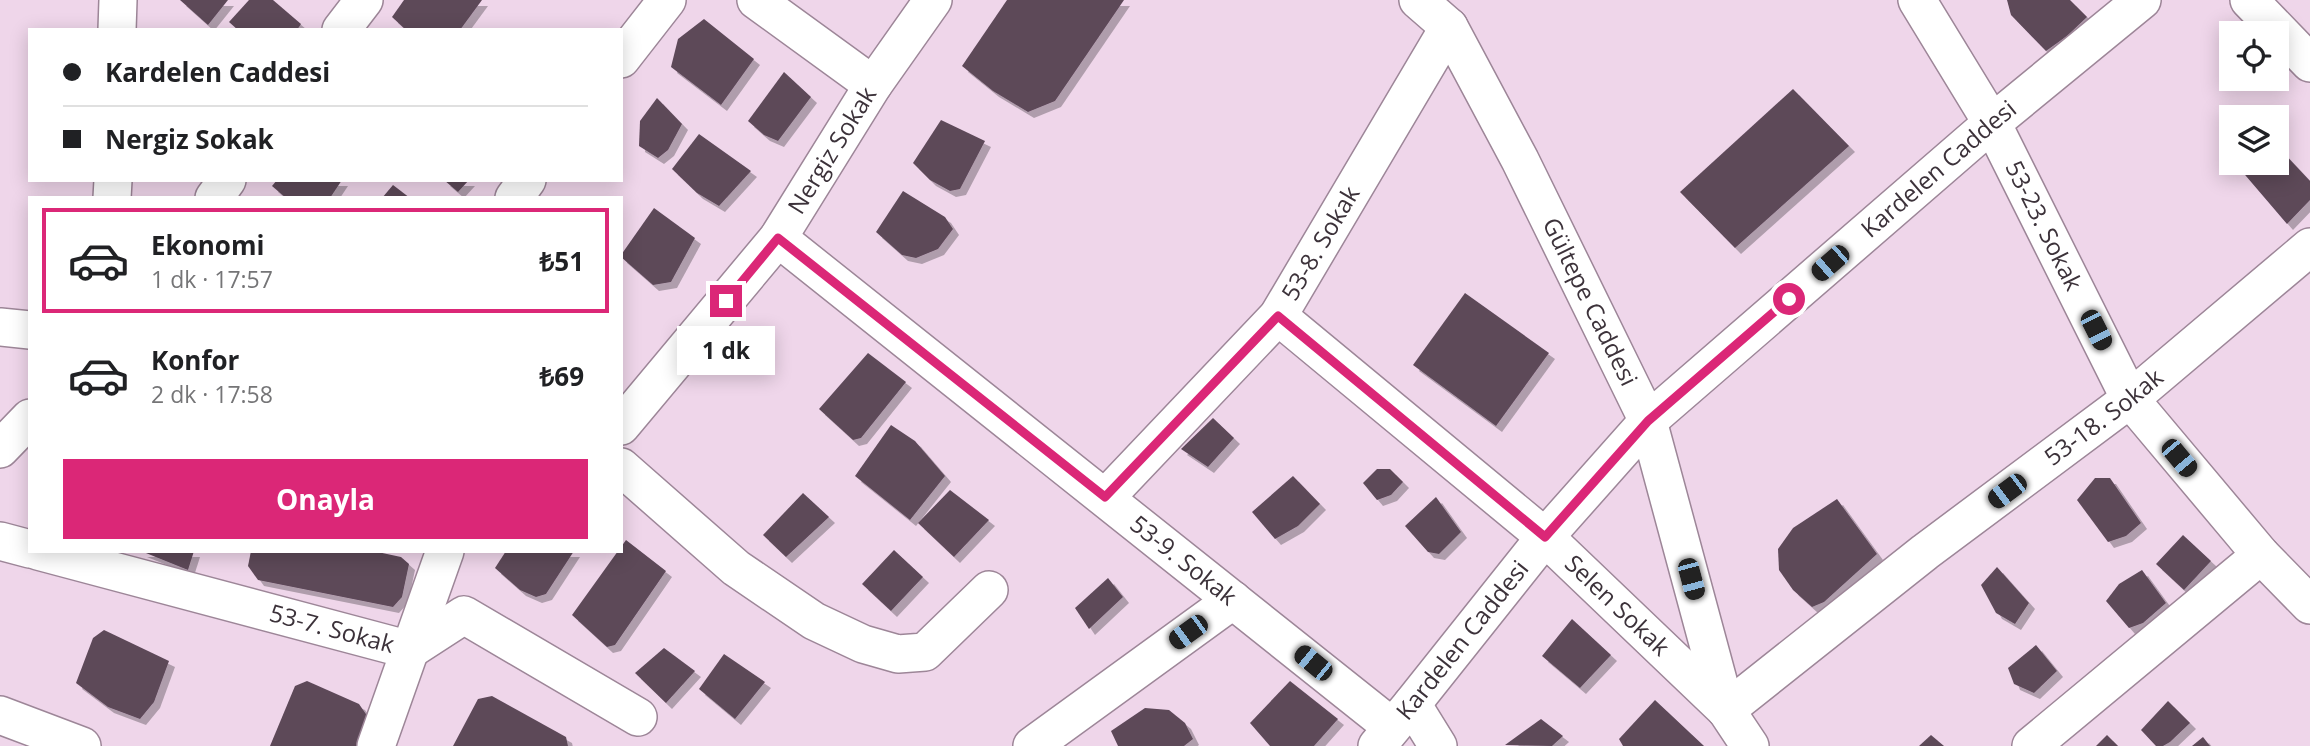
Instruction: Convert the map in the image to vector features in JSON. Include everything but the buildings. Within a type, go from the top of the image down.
[{"type":"street","points":[[117,28],[118,0]]},
{"type":"street","points":[[343,28],[364,0]]},
{"type":"street","points":[[623,56],[667,0]]},
{"type":"street","points":[[756,0],[873,85]]},
{"type":"street","name":"Nergiz Sokak","points":[[623,424],[778,238],[873,85],[933,0]]},
{"type":"street","name":"Gültepe Caddesi","points":[[1418,0],[1448,27],[1520,160],[1648,421],[1726,710],[1750,746]]},
{"type":"street","name":"53-23. Sokak","points":[[1917,0],[1992,123],[2130,399],[2261,555],[2310,605]]},
{"type":"street","name":"Kardelen Caddesi","points":[[1394,726],[1545,537],[1648,421],[1992,123],[2143,0]]},
{"type":"street","points":[[2249,0],[2310,63]]},
{"type":"street","name":"53-8. Sokak","points":[[1105,497],[1278,316],[1448,27]]},
{"type":"street","name":"53-9. Sokak","points":[[778,238],[1394,726],[1438,746]]},
{"type":"street","name":"53-18. Sokak","points":[[1726,710],[1925,552],[2130,399],[2310,247]]},
{"type":"street","name":"Selen Sokak","points":[[1278,316],[1545,537],[1726,710]]},
{"type":"street","points":[[0,327],[28,330]]},
{"type":"street","points":[[0,449],[28,420]]},
{"type":"street","points":[[623,469],[736,568],[814,621],[863,644],[898,654],[925,652],[989,590]]},
{"type":"street","points":[[0,541],[28,548]]},
{"type":"street","name":"53-7. Sokak","points":[[46,553],[410,650],[464,615],[638,718]]},
{"type":"street","points":[[376,746],[444,553]]},
{"type":"street","points":[[2031,746],[2261,555]]},
{"type":"street","points":[[1032,746],[1233,600]]},
{"type":"street","points":[[0,715],[82,746]]},
{"type":"route","points":[[726,301],[778,238],[1105,497],[1278,316],[1545,537],[1648,421],[1789,299]]}]
